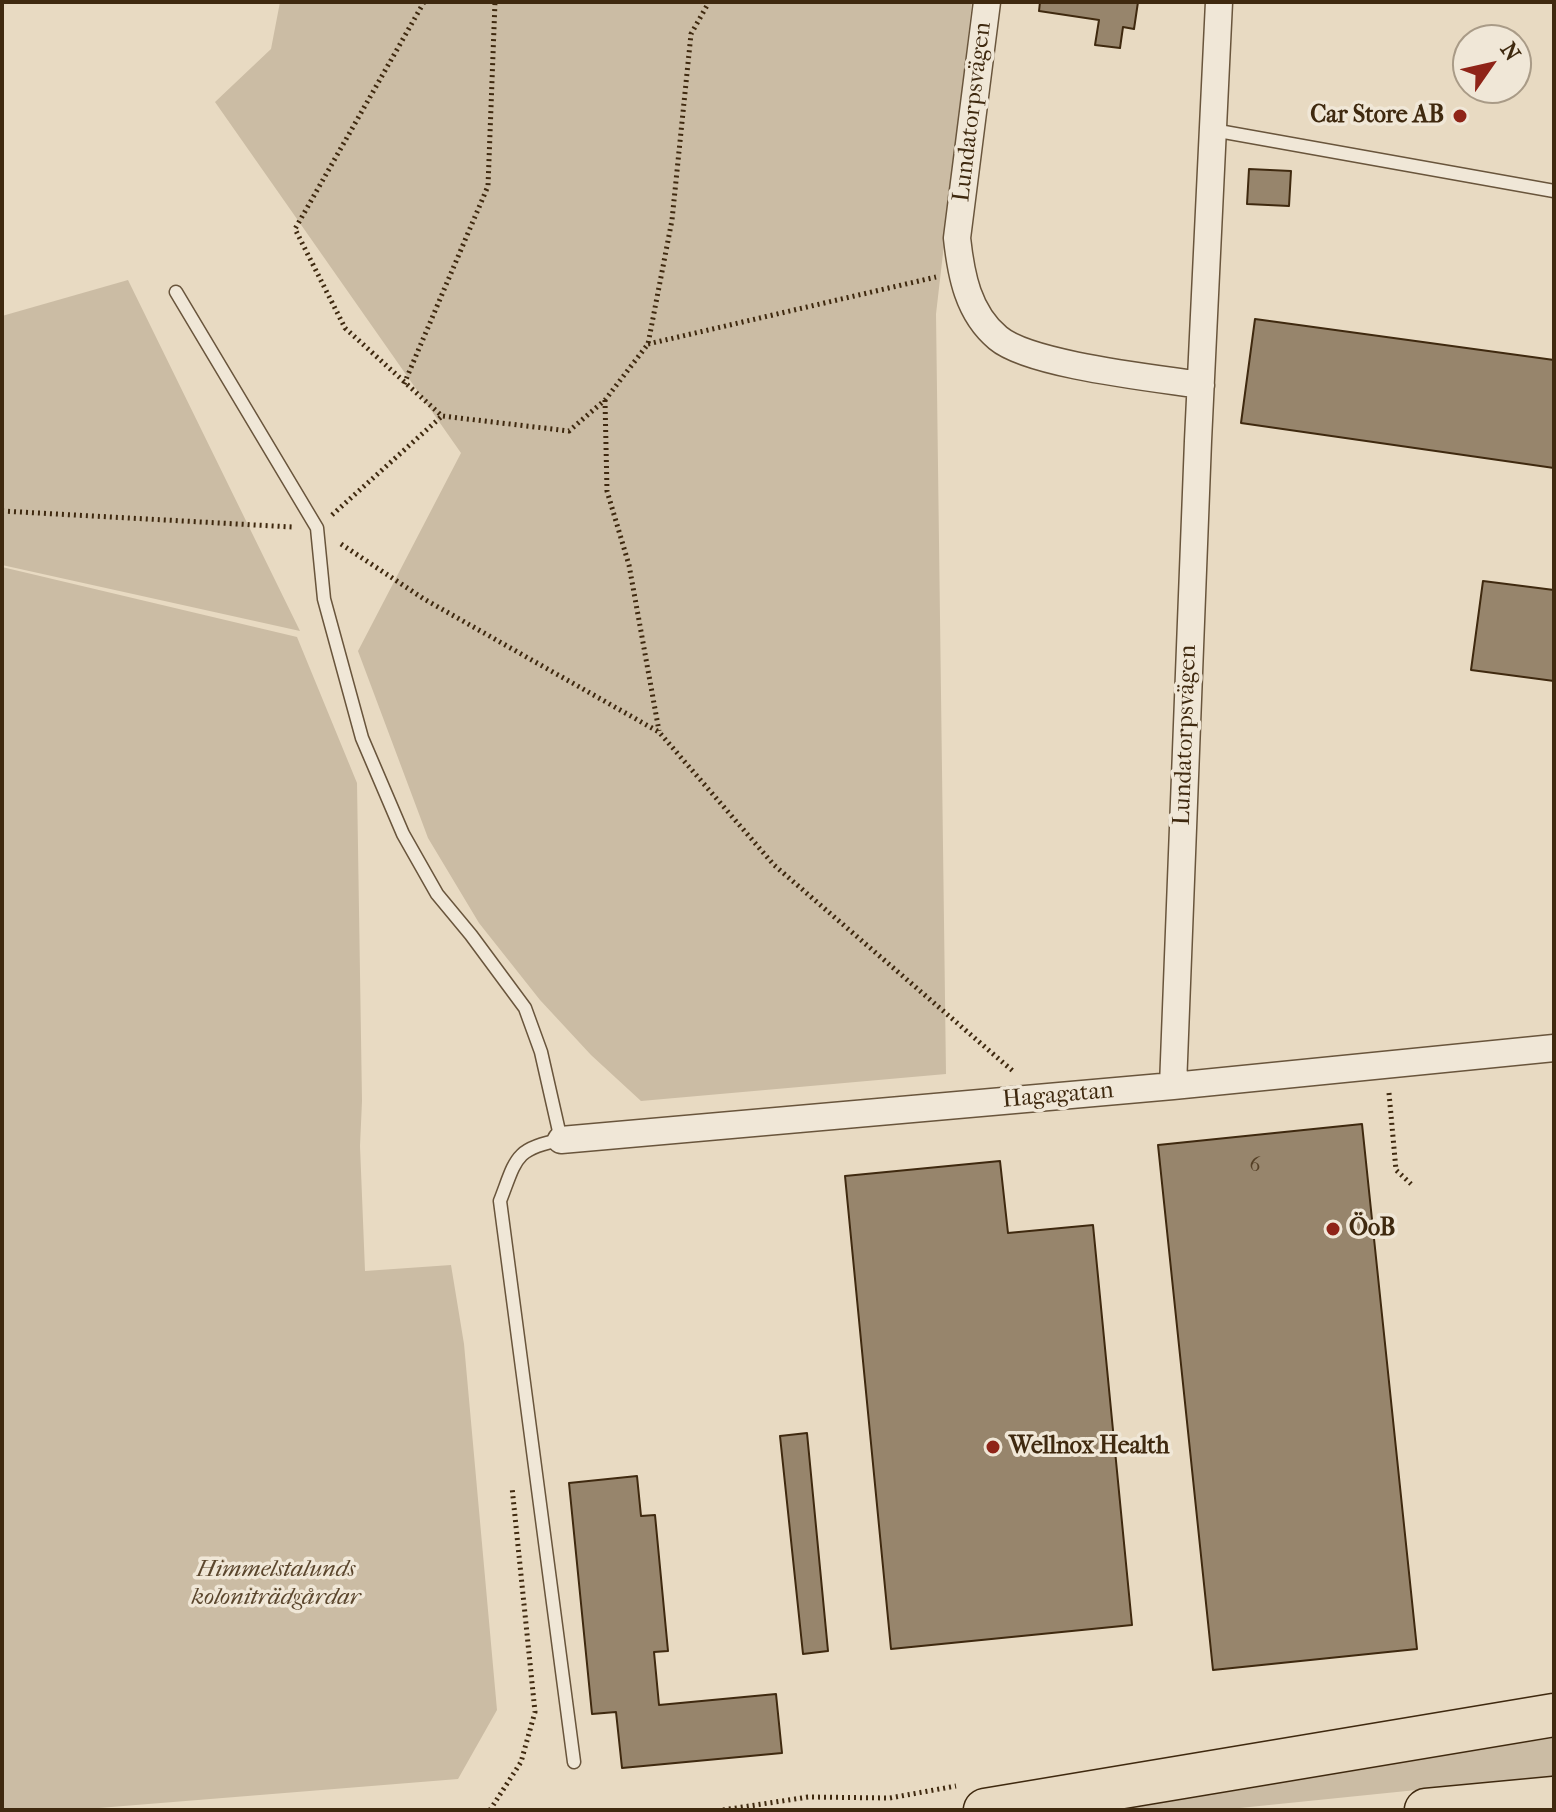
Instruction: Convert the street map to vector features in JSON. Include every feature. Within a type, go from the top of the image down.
[{"type":"highway","points":[[985,1810],[1554,1715]]},
{"type":"highway","points":[[1426,1810],[1554,1798]]},
{"type":"street","name":"Lundatorpsvägen","points":[[987,2],[957,238],[961,271],[974,309],[998,339],[1028,354],[1201,385]]},
{"type":"street","name":"Lundatorpsvägen","points":[[1173,1086],[1219,2]]},
{"type":"street","name":"Hagagatan","points":[[561,1140],[1173,1086],[1554,1048]]},
{"type":"lane","points":[[1213,130],[1554,191]]},
{"type":"lane","points":[[176,292],[317,528],[324,599],[362,738],[403,834],[437,894],[525,1008],[541,1052],[561,1140],[537,1144],[520,1154],[500,1201],[574,1762]]},
{"type":"path","points":[[424,2],[295,229],[345,328],[442,416],[569,431],[605,400],[648,344],[672,220],[691,34],[709,2]]},
{"type":"path","points":[[404,384],[488,186],[495,2]]},
{"type":"path","points":[[648,344],[961,271]]},
{"type":"path","points":[[605,400],[607,491],[629,565],[659,732]]},
{"type":"path","points":[[317,528],[442,416]]},
{"type":"path","points":[[2,511],[317,528],[424,599],[659,732],[774,865],[1042,1097]]},
{"type":"path","points":[[1386,1064],[1396,1170],[1411,1184]]},
{"type":"path","points":[[490,1810],[521,1762],[535,1712],[511,1473]]},
{"type":"green space","points":[[280,2],[972,2],[936,314],[946,1074],[641,1101],[591,1055],[540,1000],[479,923],[428,838],[358,651],[461,453],[215,102],[271,49]]},
{"type":"green space","points":[[128,280],[300,631],[2,565],[2,316]]},
{"type":"green space","name":"Himmelstalunds koloniträdgårdar","points":[[2,567],[297,637],[357,783],[360,1146],[365,1271],[451,1265],[464,1344],[497,1710],[458,1779],[74,1810],[2,1810]]},
{"type":"green space","points":[[1554,1738],[1554,1776],[1220,1810],[1058,1810]]},
{"type":"building","points":[[1040,2],[1138,2],[1134,29],[1123,27],[1120,48],[1095,45],[1099,20],[1039,11]]},
{"type":"building","points":[[1249,169],[1291,171],[1289,206],[1247,204]]},
{"type":"building","points":[[1255,319],[1554,360],[1554,468],[1241,423]]},
{"type":"building","points":[[1483,581],[1554,590],[1554,681],[1471,670]]},
{"type":"building","points":[[1362,1124],[1417,1649],[1213,1670],[1158,1145]]},
{"type":"building","name":"Wellnox Health","points":[[1000,1161],[1008,1233],[1093,1225],[1132,1625],[891,1649],[845,1176]]},
{"type":"building","points":[[807,1433],[828,1651],[803,1654],[780,1436]]},
{"type":"building","points":[[637,1476],[641,1516],[655,1515],[668,1651],[654,1652],[659,1705],[776,1694],[782,1753],[622,1768],[616,1712],[592,1714],[569,1483]]},
{"type":"place","name":"Car Store AB","points":[[1460,116]]},
{"type":"place","name":"ÖoB","points":[[1333,1229]]},
{"type":"place","name":"Wellnox Health","points":[[993,1447]]}]
